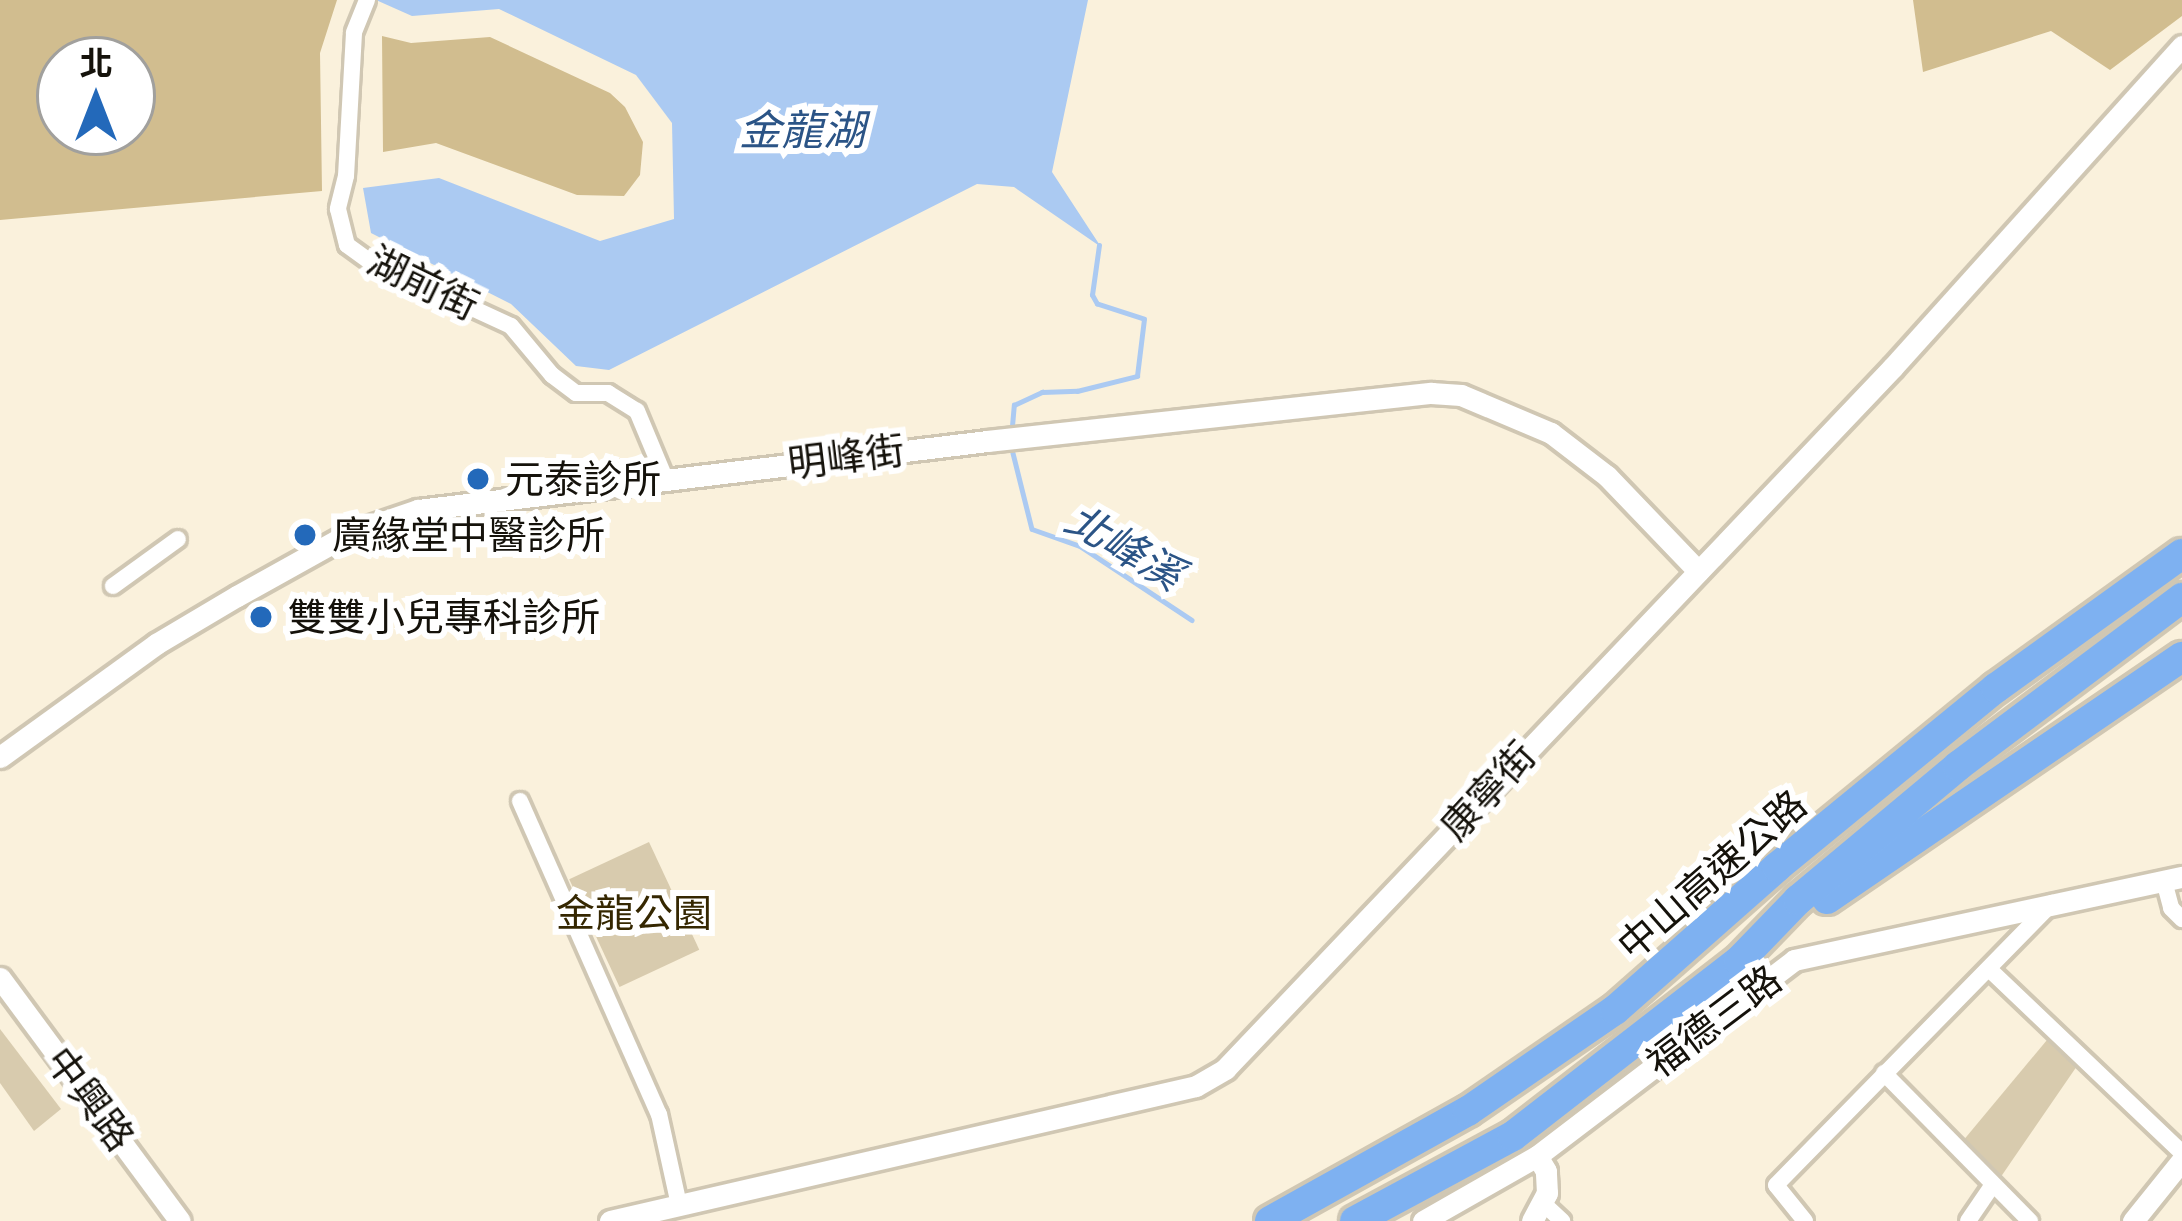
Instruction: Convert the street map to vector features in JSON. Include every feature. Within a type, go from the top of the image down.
[{"type":"highway","name":"中山高速公路","points":[[1270,1221],[1468,1111],[1615,1010],[1777,867],[1996,688],[2182,554]]},
{"type":"highway","name":"中山高速公路","points":[[1355,1221],[1513,1136],[1738,961],[1798,900],[1958,766],[2182,598]]},
{"type":"highway","points":[[1738,961],[2182,657]]},
{"type":"street","name":"湖前街","points":[[366,2],[354,33],[346,176],[338,209],[347,245],[368,260],[511,326],[551,375],[576,393],[608,393],[637,411],[653,438],[665,478]]},
{"type":"street","name":"康寧街","points":[[610,1221],[976,1140],[1211,1079],[1307,987],[1893,368],[2182,46]]},
{"type":"street","name":"明峰街","points":[[0,757],[156,644],[350,533],[418,510],[1432,393],[1461,395],[1552,433],[1607,476],[1698,571]]},
{"type":"street","points":[[113,586],[178,539]]},
{"type":"street","points":[[520,801],[659,1114],[680,1204]]},
{"type":"street","points":[[2173,879],[2171,908],[2182,919]]},
{"type":"street","name":"福德三路","points":[[1423,1221],[1538,1156],[1794,960],[2173,879]]},
{"type":"street","points":[[1805,1221],[1776,1185],[2053,902]]},
{"type":"street","points":[[1989,969],[2182,1156],[2133,1221]]},
{"type":"street","name":"中興路","points":[[0,978],[180,1221]]},
{"type":"street","points":[[1884,1073],[2030,1221]]},
{"type":"street","points":[[1538,1156],[1546,1171],[1538,1213],[1562,1221]]},
{"type":"street","points":[[1968,1221],[1992,1186]]},
{"type":"green space","name":"金龍公園","points":[[649,842],[699,950],[620,987],[569,879]]},
{"type":"green space","points":[[0,1029],[61,1109],[34,1131],[0,1083]]},
{"type":"green space","points":[[2047,1040],[2077,1066],[1998,1181],[1962,1142]]},
{"type":"shaded area","points":[[0,0],[337,0],[320,53],[322,191],[0,220]]},
{"type":"shaded area","points":[[1913,0],[2182,0],[2182,16],[2110,70],[2051,31],[1923,72]]},
{"type":"shaded area","points":[[382,36],[411,43],[490,37],[610,93],[625,107],[643,142],[640,175],[624,196],[577,195],[436,143],[383,152]]},
{"type":"water","name":"金龍湖","points":[[376,0],[1088,0],[1052,172],[1101,247],[1014,187],[977,184],[609,370],[576,366],[511,304],[371,233],[363,188],[439,178],[600,241],[674,219],[672,123],[636,75],[499,9],[412,16]]},
{"type":"waterway","name":"北峰溪","points":[[1012,426],[1014,405],[1042,392],[1077,391],[1137,376],[1144,319],[1097,304],[1092,295],[1099,245]]},
{"type":"waterway","name":"北峰溪","points":[[1013,453],[1032,529],[1080,546],[1192,620]]},
{"type":"place","name":"元泰診所","points":[[478,479]]},
{"type":"place","name":"廣緣堂中醫診所","points":[[305,535]]},
{"type":"place","name":"雙雙小兒專科診所","points":[[261,617]]}]
